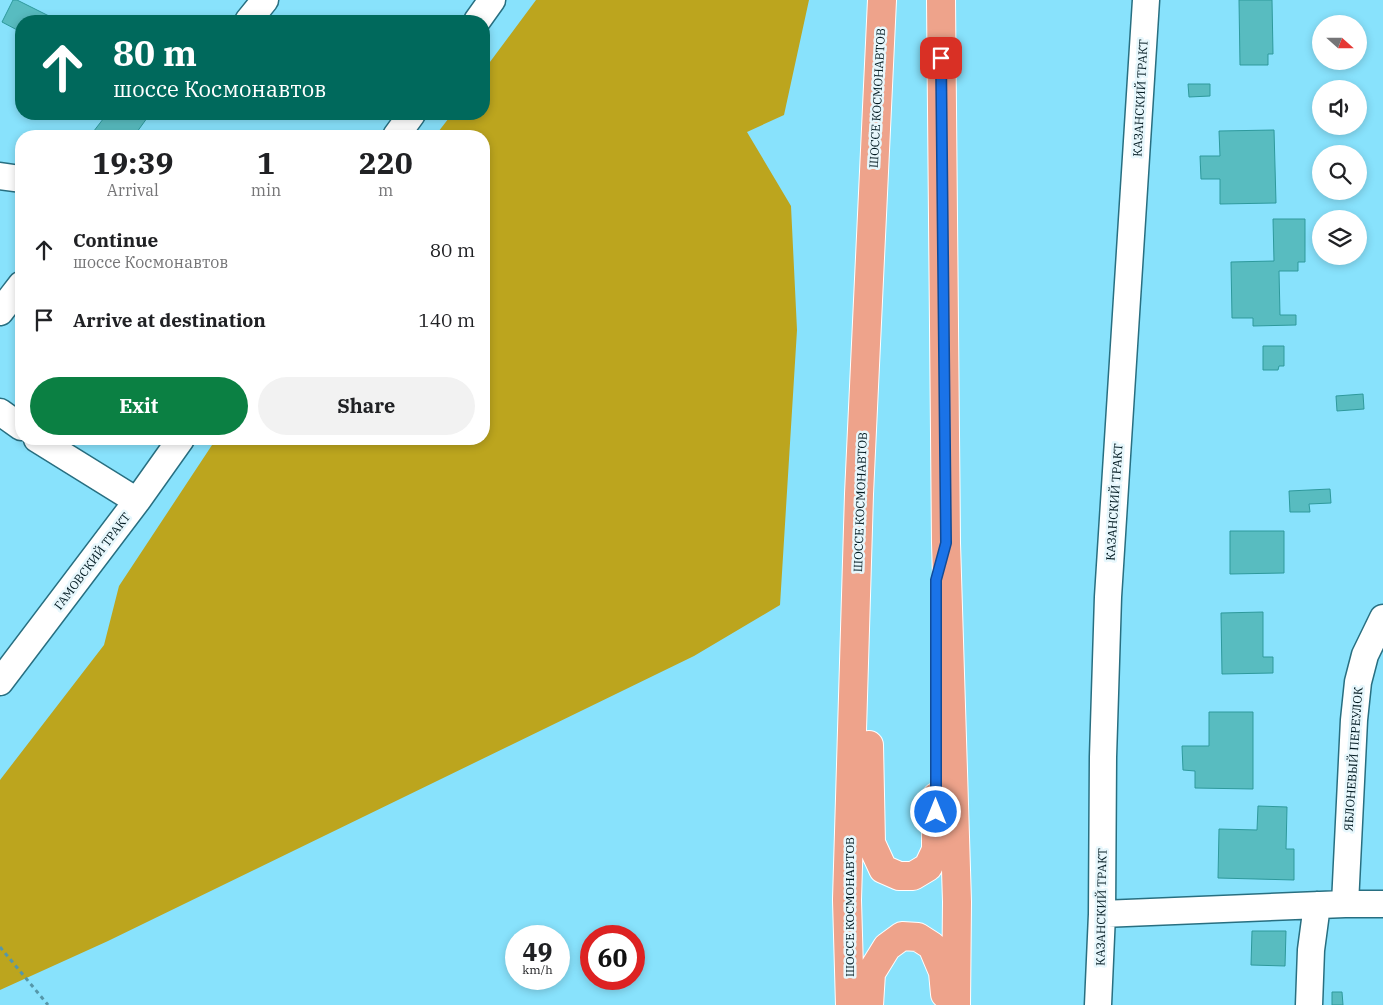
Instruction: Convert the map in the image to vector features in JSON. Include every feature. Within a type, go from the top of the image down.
[{"type":"main road","name":"ШОССЕ КОСМОНАВТОВ","points":[[850,1005],[847,900],[859,494],[882,0]]},
{"type":"main road","points":[[941,0],[946,543],[957,902],[956,1005]]},
{"type":"main road","points":[[857,584],[868,655],[871,843],[883,869],[899,876],[913,876],[928,867],[936,850],[936,580],[946,543]]},
{"type":"main road","points":[[869,1005],[871,973],[887,947],[902,936],[918,937],[932,946],[943,972],[946,1005]]},
{"type":"street","points":[[253,15],[265,0]]},
{"type":"street","points":[[481,15],[492,0]]},
{"type":"street","name":"КАЗАНСКИЙ ТРАКТ","points":[[1098,1005],[1102,914],[1103,757],[1108,597],[1146,0]]},
{"type":"street","points":[[0,176],[15,178]]},
{"type":"street","points":[[0,312],[15,293]]},
{"type":"street","points":[[0,412],[15,423]]},
{"type":"street","points":[[47,445],[137,501]]},
{"type":"street","name":"ГАМОВСКИЙ ТРАКТ","points":[[0,682],[137,501],[177,445]]},
{"type":"street","name":"ЯБЛОНЕВЫЙ ПЕРЕУЛОК","points":[[1345,904],[1354,720],[1358,682],[1365,655],[1383,618]]},
{"type":"street","points":[[1102,914],[1383,904]]},
{"type":"street","points":[[1309,1005],[1311,950],[1317,905]]},
{"type":"path","points":[[0,946],[48,1005]]},
{"type":"shaded area","points":[[536,0],[809,0],[784,115],[747,132],[791,206],[797,330],[780,605],[694,656],[108,941],[0,990],[0,780],[104,645],[119,586],[212,445],[490,445],[490,130],[440,130],[447,120],[490,120],[490,62]]},
{"type":"building","points":[[13,0],[17,0],[47,15],[15,15],[15,29],[2,22]]},
{"type":"building","points":[[1239,0],[1272,0],[1273,54],[1268,54],[1268,65],[1240,65]]},
{"type":"building","points":[[1188,84],[1210,84],[1210,96],[1189,97]]},
{"type":"building","points":[[102,120],[146,120],[138,130],[95,130]]},
{"type":"building","points":[[1274,130],[1276,203],[1220,204],[1220,179],[1201,179],[1200,156],[1220,156],[1219,131]]},
{"type":"building","points":[[1273,219],[1305,219],[1305,262],[1298,262],[1298,271],[1279,271],[1280,315],[1296,315],[1296,325],[1253,326],[1253,318],[1232,318],[1231,262],[1274,261]]},
{"type":"building","points":[[1263,346],[1284,346],[1284,366],[1279,366],[1278,370],[1263,370]]},
{"type":"building","points":[[1363,394],[1364,409],[1337,411],[1336,396]]},
{"type":"building","points":[[1330,489],[1331,503],[1309,504],[1310,512],[1290,512],[1289,491]]},
{"type":"building","points":[[1230,531],[1284,531],[1284,573],[1230,574]]},
{"type":"building","points":[[1263,612],[1263,657],[1273,657],[1273,673],[1222,674],[1221,613]]},
{"type":"building","points":[[1209,712],[1253,712],[1253,789],[1195,788],[1195,771],[1183,770],[1182,746],[1209,746]]},
{"type":"building","points":[[1258,806],[1287,807],[1286,849],[1294,849],[1294,880],[1218,878],[1219,829],[1257,830]]},
{"type":"building","points":[[1252,931],[1286,931],[1285,966],[1251,965]]},
{"type":"building","points":[[1332,992],[1342,992],[1343,1005],[1332,1005]]},
{"type":"route","points":[[936,812],[936,580],[946,543],[941,58]]}]
